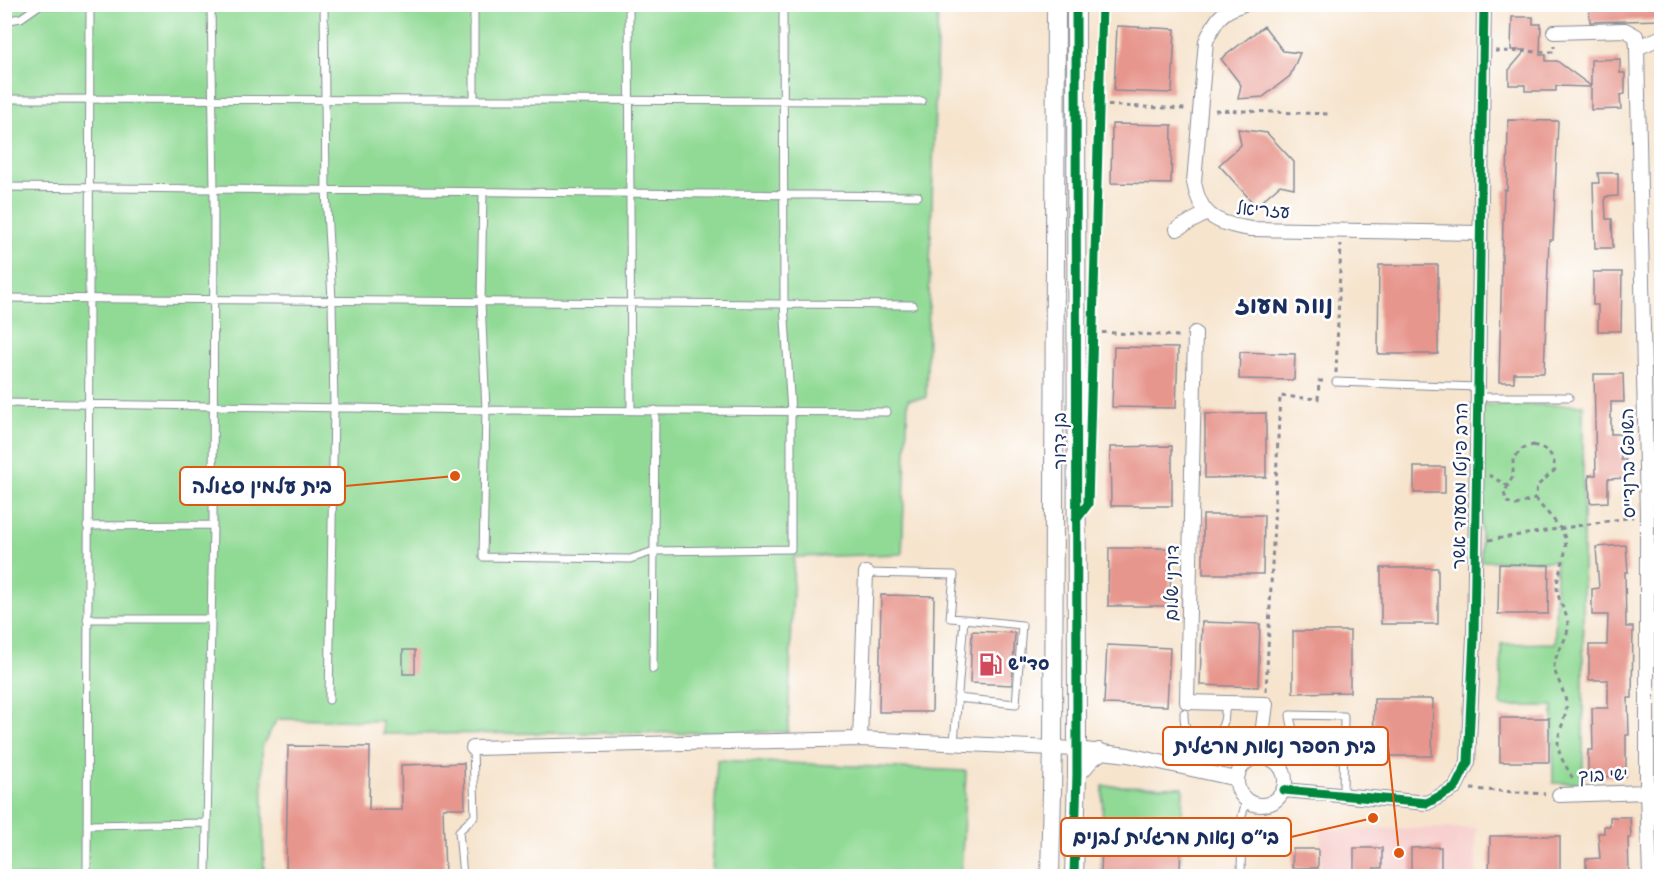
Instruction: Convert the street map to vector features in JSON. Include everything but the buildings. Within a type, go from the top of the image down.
[{"type":"street","name":"בן דרור","points":[[1050,876],[1053,747],[1056,4]]},
{"type":"street","name":"בן דרור","points":[[1074,876],[1077,774],[1076,4]]},
{"type":"street","points":[[1178,229],[1207,213],[1197,199],[1194,182],[1206,41],[1215,22],[1229,8],[1244,4]]},
{"type":"street","name":"הרב פינטו מסעוד אשר","points":[[1455,788],[1468,762],[1472,702],[1484,4]]},
{"type":"street","points":[[1554,32],[1625,30],[1636,36],[1637,48],[1662,37]]},
{"type":"street","name":"השופט ברנדייס","points":[[1637,48],[1647,515],[1647,792],[1650,876]]},
{"type":"street","name":"עזריאל","points":[[1207,213],[1224,225],[1251,229],[1480,233]]},
{"type":"street","name":"דורני שלום","points":[[1195,335],[1188,702],[1266,704]]},
{"type":"street","points":[[1647,515],[1662,514]]},
{"type":"street","points":[[860,739],[866,573]]},
{"type":"street","points":[[1259,757],[1266,704]]},
{"type":"street","points":[[473,748],[860,739],[1053,747],[1128,755],[1237,779]]},
{"type":"street","points":[[1077,774],[1090,758],[1099,752]]},
{"type":"street","points":[[1259,757],[1275,761],[1284,774],[1284,790],[1275,801],[1260,806],[1246,801],[1237,788],[1238,773],[1246,762],[1259,757]]},
{"type":"street","points":[[1284,790],[1427,803],[1455,788]]},
{"type":"street","name":"ישי בוך","points":[[1559,795],[1647,792]]},
{"type":"lane","points":[[4,21],[21,18],[41,4]]},
{"type":"lane","points":[[87,876],[90,4]]},
{"type":"lane","points":[[206,876],[214,405],[211,4]]},
{"type":"lane","points":[[324,4],[326,190],[332,300],[334,408],[329,700]]},
{"type":"lane","points":[[474,4],[474,99]]},
{"type":"lane","points":[[628,4],[631,410]]},
{"type":"lane","points":[[483,192],[482,302],[486,410],[483,557],[630,559],[654,551],[791,549],[791,412],[784,304],[783,4]]},
{"type":"lane","points":[[4,99],[922,100]]},
{"type":"lane","points":[[4,187],[918,196]]},
{"type":"lane","points":[[4,298],[913,305]]},
{"type":"lane","points":[[1336,382],[1569,397]]},
{"type":"lane","points":[[4,403],[486,410],[887,412]]},
{"type":"lane","points":[[653,669],[655,410]]},
{"type":"lane","points":[[87,526],[213,525]]},
{"type":"lane","points":[[866,573],[954,575],[950,618],[1022,625],[1016,704],[957,698]]},
{"type":"lane","points":[[87,619],[211,619]]},
{"type":"lane","points":[[954,743],[964,620]]},
{"type":"lane","points":[[1184,713],[1185,725],[1191,732],[1200,737],[1210,737],[1220,730],[1225,718],[1226,703]]},
{"type":"lane","points":[[1343,795],[1344,759],[1344,716],[1290,715],[1296,738],[1304,747],[1316,756],[1344,759]]},
{"type":"lane","points":[[463,876],[459,831],[475,816],[473,748]]},
{"type":"lane","points":[[1241,876],[1242,816],[1246,801]]},
{"type":"lane","points":[[87,825],[207,823]]},
{"type":"path","points":[[1483,51],[1554,52],[1554,32]]},
{"type":"path","points":[[1099,94],[1099,117]]},
{"type":"path","points":[[1266,704],[1280,396],[1318,399],[1319,381],[1336,382],[1341,231]]},
{"type":"path","points":[[1092,343],[1093,320]]},
{"type":"path","points":[[1093,332],[1195,335]]},
{"type":"path","points":[[1533,445],[1546,448],[1554,457],[1555,470],[1538,486],[1535,499],[1516,505],[1508,502],[1504,493],[1513,476],[1513,459],[1522,449],[1533,445]]},
{"type":"path","points":[[1535,499],[1561,528],[1565,538],[1566,550],[1557,586],[1560,603],[1568,623],[1566,636],[1557,653],[1554,669],[1567,704],[1558,742],[1561,759],[1569,769],[1577,794]]},
{"type":"path","points":[[1475,542],[1647,515]]},
{"type":"path","points":[[1455,788],[1559,795]]},
{"type":"shaded area","points":[[1476,828],[1476,876],[1321,876],[1321,829]]},
{"type":"green space","points":[[5,5],[938,5],[926,398],[908,399],[902,554],[794,557],[788,732],[383,734],[382,721],[277,719],[262,747],[264,876],[5,876]]},
{"type":"green space","points":[[1481,405],[1583,405],[1583,783],[1553,783],[1553,706],[1501,706],[1501,644],[1555,643],[1556,561],[1481,561]]},
{"type":"green space","points":[[717,760],[966,771],[961,876],[712,876]]},
{"type":"green space","points":[[1103,786],[1183,787],[1180,876],[1101,876]]},
{"type":"cycle path","points":[[1074,876],[1077,774],[1076,4]]},
{"type":"cycle path","points":[[1076,520],[1088,504],[1102,4]]},
{"type":"cycle path","points":[[1284,790],[1427,803],[1455,788],[1468,762],[1474,637],[1484,4]]},
{"type":"place","name":"בית עלמין סגולה","points":[[455,476]]},
{"type":"place","name":"סד\"ש","points":[[990,664]]},
{"type":"place","name":"בי״ס נאות מרגלית לבנים","points":[[1373,818]]},
{"type":"place","name":"בית הספר נאות מרגלית","points":[[1399,853]]},
{"type":"district","name":"נווה מעוז","points":[[1284,305]]}]
